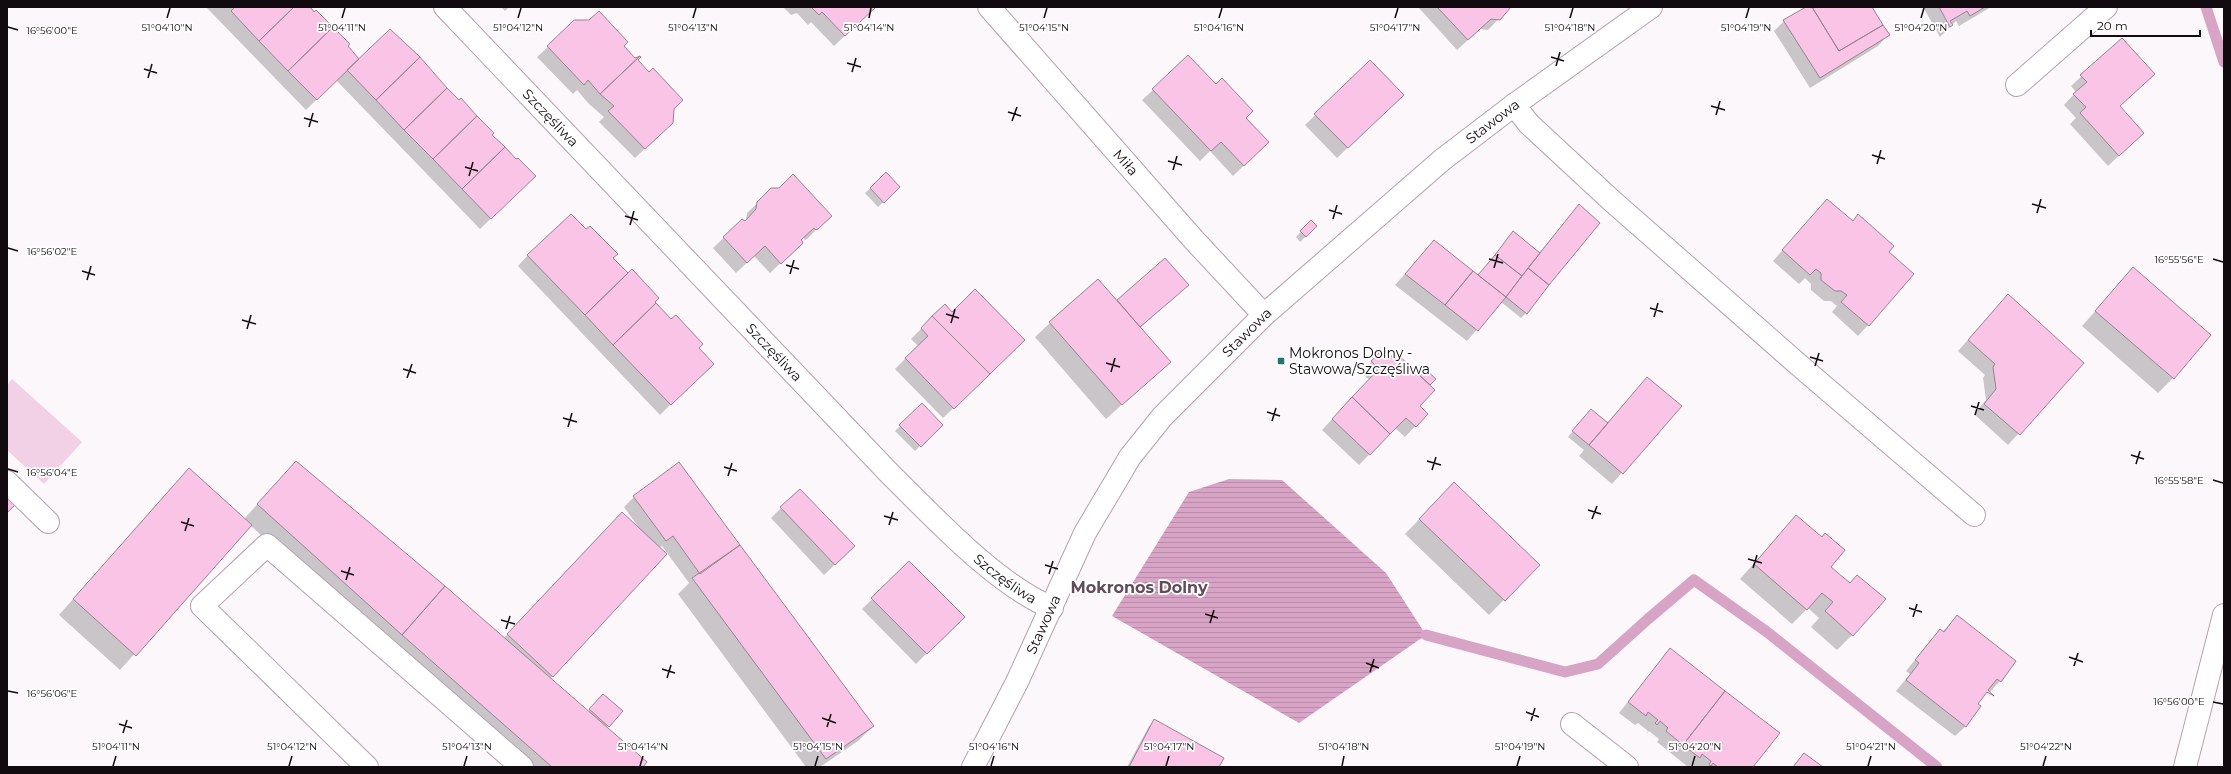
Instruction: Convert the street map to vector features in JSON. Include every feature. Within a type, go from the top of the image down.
[{"type":"street","name":"Szczęśliwa","points":[[445,7],[891,475],[950,533],[997,573],[1033,600],[1052,608]]},
{"type":"street","name":"Miła","points":[[989,7],[1194,240],[1264,315]]},
{"type":"street","points":[[2017,85],[2106,7]]},
{"type":"street","name":"Stawowa","points":[[973,767],[1017,682],[1052,608],[1084,533],[1130,457],[1162,417],[1264,315],[1442,160],[1637,11]]},
{"type":"street","points":[[1514,105],[1529,124],[1617,205],[1974,516]]},
{"type":"street","points":[[7,482],[48,522]]},
{"type":"street","points":[[367,767],[202,606],[267,545],[522,767]]},
{"type":"street","points":[[2185,767],[2224,615]]},
{"type":"street","points":[[1572,724],[1627,767]]},
{"type":"shaded area","points":[[12,379],[82,442],[44,484],[7,450],[7,385]]},
{"type":"shaded area","points":[[1229,479],[1282,480],[1386,573],[1426,635],[1299,723],[1112,616],[1189,492]]},
{"type":"building","points":[[235,7],[294,7],[259,41],[231,11]]},
{"type":"building","points":[[294,7],[310,7],[314,12],[316,10],[333,27],[288,71],[259,41]]},
{"type":"building","points":[[811,7],[875,8],[845,36],[822,12],[819,15]]},
{"type":"building","points":[[1437,7],[1511,7],[1500,20],[1491,19],[1468,40]]},
{"type":"building","points":[[1806,7],[1812,7],[1839,51],[1883,25],[1890,35],[1820,78],[1783,20]]},
{"type":"building","points":[[1812,7],[1872,7],[1883,25],[1839,51]]},
{"type":"building","points":[[1939,7],[1985,7],[1970,16],[1967,11],[1950,21],[1953,25],[1950,27]]},
{"type":"building","points":[[599,11],[628,42],[624,46],[635,58],[640,56],[600,94],[588,80],[584,85],[547,46],[574,20],[589,20]]},
{"type":"building","points":[[333,27],[350,44],[348,46],[359,59],[317,100],[288,71]]},
{"type":"building","points":[[390,29],[420,57],[376,100],[347,70]]},
{"type":"building","points":[[2122,38],[2155,74],[2120,106],[2144,133],[2119,156],[2080,113],[2086,107],[2073,94],[2087,82],[2080,75]]},
{"type":"building","points":[[1188,55],[1216,84],[1222,78],[1253,111],[1246,118],[1269,142],[1244,166],[1221,142],[1211,151],[1152,89]]},
{"type":"building","points":[[640,56],[641,57],[638,60],[649,72],[653,68],[683,100],[674,109],[673,123],[645,149],[608,111],[614,106],[600,94]]},
{"type":"building","points":[[420,57],[447,88],[404,130],[376,100]]},
{"type":"building","points":[[1370,60],[1404,95],[1348,148],[1314,114]]},
{"type":"building","points":[[447,88],[459,100],[461,98],[477,116],[433,159],[404,130]]},
{"type":"building","points":[[477,116],[494,133],[492,135],[505,147],[462,189],[433,159]]},
{"type":"building","points":[[505,147],[516,159],[518,158],[536,176],[491,219],[462,189]]},
{"type":"building","points":[[886,172],[900,187],[884,203],[870,188]]},
{"type":"building","points":[[793,174],[832,216],[818,229],[816,230],[814,228],[801,240],[803,242],[802,244],[781,264],[765,246],[747,263],[723,237],[742,219],[745,221],[756,209],[757,202],[771,188],[779,188]]},
{"type":"building","points":[[1827,199],[1853,221],[1858,214],[1894,246],[1889,252],[1914,274],[1869,326],[1841,302],[1847,295],[1841,291],[1835,291],[1821,280],[1821,273],[1816,269],[1810,275],[1782,250]]},
{"type":"building","points":[[1579,204],[1600,223],[1549,285],[1528,268]]},
{"type":"building","points":[[571,214],[586,229],[590,226],[618,254],[613,258],[628,273],[585,315],[527,255]]},
{"type":"building","points":[[1311,220],[1317,226],[1306,237],[1300,231]]},
{"type":"building","points":[[1513,231],[1540,253],[1522,276],[1495,255]]},
{"type":"building","points":[[1434,240],[1473,271],[1445,305],[1405,274]]},
{"type":"building","points":[[1495,255],[1522,276],[1506,297],[1478,275]]},
{"type":"building","points":[[1165,258],[1189,285],[1140,327],[1117,300]]},
{"type":"building","points":[[2133,267],[2211,335],[2174,379],[2095,311]]},
{"type":"building","points":[[1528,268],[1549,285],[1527,314],[1506,297]]},
{"type":"building","points":[[632,269],[659,298],[655,302],[656,303],[613,345],[585,315]]},
{"type":"building","points":[[1473,271],[1506,297],[1478,331],[1445,305]]},
{"type":"building","points":[[1098,279],[1171,362],[1122,405],[1049,322]]},
{"type":"building","points":[[975,289],[1025,340],[990,374],[932,316],[945,304],[952,312]]},
{"type":"building","points":[[2008,294],[2084,363],[2020,435],[1984,404],[1996,389],[1993,367],[1995,364],[1968,340]]},
{"type":"building","points":[[656,303],[671,319],[676,315],[703,344],[699,348],[714,364],[671,405],[613,345]]},
{"type":"building","points":[[932,316],[990,374],[954,409],[905,358],[928,336],[921,328]]},
{"type":"building","points":[[1381,351],[1389,359],[1395,352],[1435,390],[1420,406],[1428,414],[1416,427],[1406,418],[1390,434],[1352,397],[1379,369],[1371,361]]},
{"type":"building","points":[[1422,366],[1436,379],[1430,385],[1417,373]]},
{"type":"building","points":[[1647,377],[1682,406],[1623,474],[1589,445]]},
{"type":"building","points":[[1352,397],[1390,434],[1370,455],[1332,419]]},
{"type":"building","points":[[922,403],[943,425],[921,447],[899,425]]},
{"type":"building","points":[[1591,409],[1608,423],[1589,445],[1572,431]]},
{"type":"building","points":[[296,461],[445,586],[402,635],[257,504]]},
{"type":"building","points":[[679,462],[740,545],[700,574],[673,536],[666,541],[633,496]]},
{"type":"building","points":[[189,468],[252,525],[136,656],[73,599]]},
{"type":"building","points":[[1454,482],[1540,565],[1505,601],[1419,519]]},
{"type":"building","points":[[800,489],[855,546],[835,565],[780,507]]},
{"type":"building","points":[[7,493],[17,503],[7,513]]},
{"type":"building","points":[[622,512],[667,554],[553,677],[507,634]]},
{"type":"building","points":[[1796,515],[1822,537],[1825,533],[1845,550],[1831,567],[1850,583],[1857,575],[1886,599],[1853,636],[1825,611],[1833,602],[1822,593],[1807,610],[1754,564]]},
{"type":"building","points":[[740,545],[874,726],[826,759],[692,578]]},
{"type":"building","points":[[909,561],[965,617],[927,654],[871,598]]},
{"type":"building","points":[[445,586],[647,762],[643,767],[552,767],[402,635]]},
{"type":"building","points":[[1957,615],[2016,661],[2001,682],[1997,679],[1988,690],[1994,696],[1987,692],[1978,704],[1981,706],[1966,727],[1906,680],[1919,663],[1915,660],[1940,629],[1944,632]]},
{"type":"building","points":[[1670,648],[1725,691],[1683,745],[1666,731],[1668,728],[1660,721],[1657,725],[1655,723],[1658,720],[1648,712],[1646,716],[1628,702]]},
{"type":"building","points":[[1725,691],[1780,733],[1753,767],[1718,767],[1713,763],[1711,766],[1709,765],[1711,761],[1702,754],[1700,758],[1683,745]]},
{"type":"building","points":[[603,694],[623,711],[609,727],[589,709]]},
{"type":"building","points":[[1154,719],[1224,758],[1219,767],[1129,767]]},
{"type":"building","points":[[1804,753],[1823,767],[1793,767]]},
{"type":"waterway","points":[[2206,7],[2224,62]]},
{"type":"waterway","points":[[1426,635],[1565,672],[1598,664],[1694,580],[1767,632],[1937,767]]},
{"type":"place","name":"Mokronos Dolny - Stawowa/Szczęśliwa","points":[[1281,361]]},
{"type":"district","name":"Mokronos Dolny","points":[[1139,587]]}]
